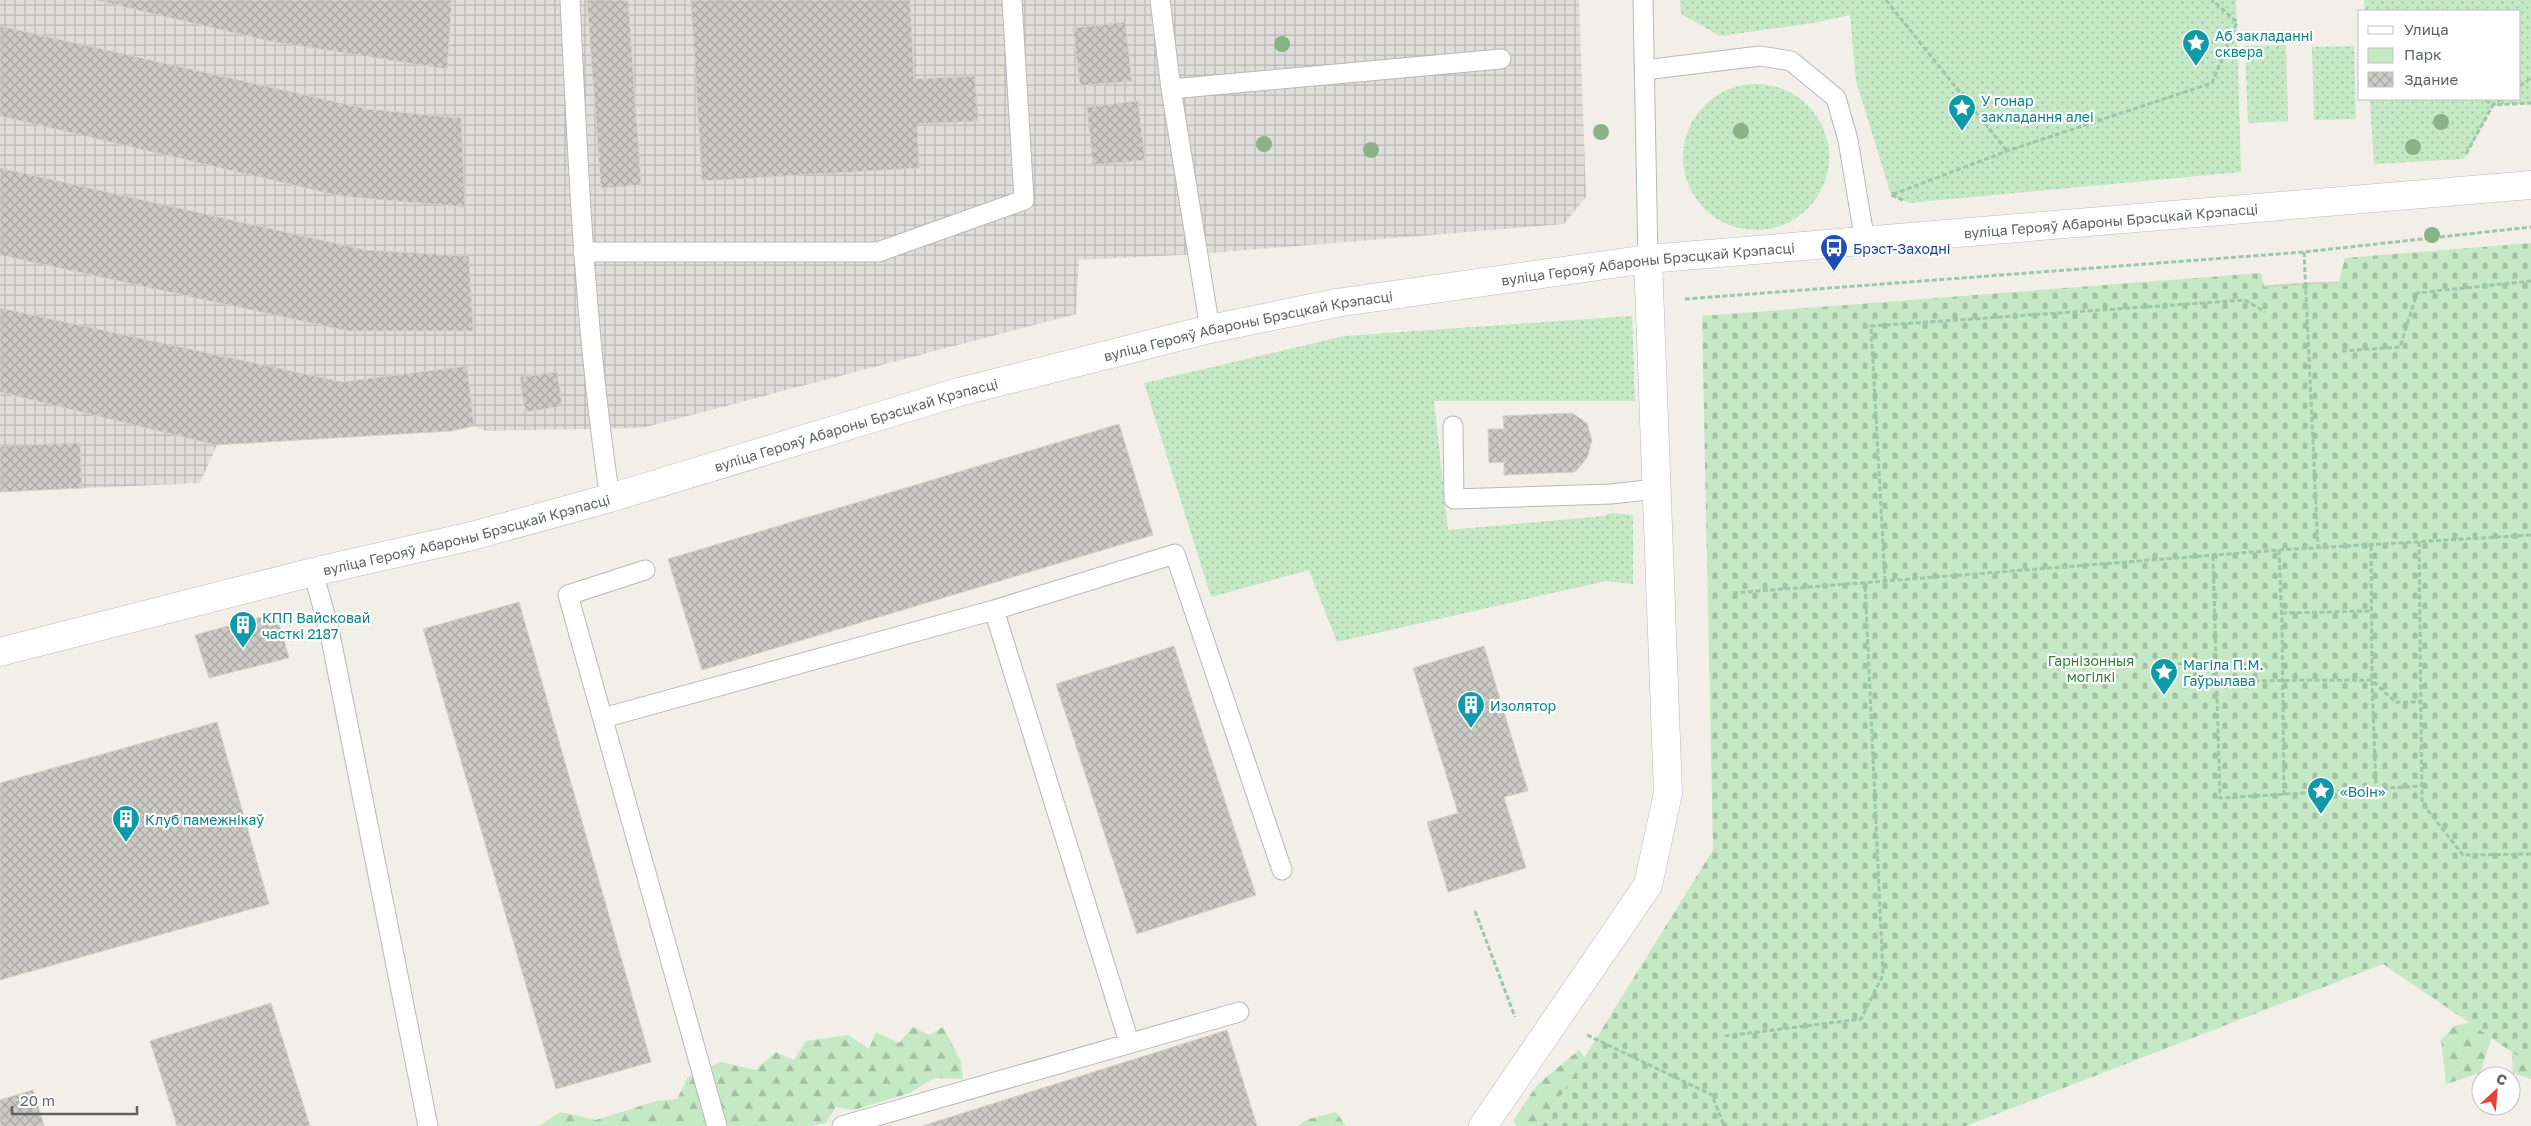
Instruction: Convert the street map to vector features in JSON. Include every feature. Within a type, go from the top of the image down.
[{"type":"main road","name":"вуліца Герояў Абароны Брэсцкай Крэпасці","points":[[2,649],[313,572],[472,536],[610,498],[959,392],[1210,329],[1336,303],[1648,259],[2531,185]]},
{"type":"main road","points":[[1483,1126],[1648,885],[1668,793],[1648,259]]},
{"type":"lane","points":[[570,0],[583,252],[600,429],[610,498]]},
{"type":"lane","points":[[583,252],[878,252],[1024,200],[1012,0]]},
{"type":"lane","points":[[1160,0],[1171,89],[1210,329]]},
{"type":"lane","points":[[1644,0],[1648,259]]},
{"type":"lane","points":[[1644,70],[1760,56],[1791,61],[1836,98],[1848,140],[1865,242]]},
{"type":"lane","points":[[1171,89],[1501,59]]},
{"type":"lane","points":[[1453,426],[1454,498],[1611,494],[1656,489]]},
{"type":"lane","points":[[602,718],[994,610],[1175,554],[1282,870]]},
{"type":"lane","points":[[645,570],[568,594],[717,1126]]},
{"type":"lane","points":[[313,572],[329,629],[428,1126]]},
{"type":"lane","points":[[994,610],[1129,1042]]},
{"type":"lane","points":[[842,1126],[1129,1042],[1239,1012]]},
{"type":"path","points":[[1886,0],[2007,151]]},
{"type":"path","points":[[1910,203],[1891,195],[2007,151],[2212,83],[2237,22],[2212,0]]},
{"type":"path","points":[[2486,100],[2493,105],[2531,103]]},
{"type":"path","points":[[2464,159],[2493,105],[2500,100]]},
{"type":"path","points":[[1649,302],[2304,252],[2531,227]]},
{"type":"path","points":[[2304,252],[2318,548]]},
{"type":"path","points":[[2342,352],[2400,346],[2417,293],[2531,281]]},
{"type":"path","points":[[1885,581],[1870,326],[2246,300],[2265,312]]},
{"type":"path","points":[[1733,593],[2279,550],[2531,535]]},
{"type":"path","points":[[2419,542],[2422,803],[2463,855],[2531,854]]},
{"type":"path","points":[[2371,546],[2372,680],[2376,790]]},
{"type":"path","points":[[2279,550],[2282,613],[2284,795]]},
{"type":"path","points":[[2213,556],[2220,798],[2422,786]]},
{"type":"path","points":[[1725,1036],[1861,1018],[1883,975],[1865,583]]},
{"type":"path","points":[[2282,613],[2371,611]]},
{"type":"path","points":[[2162,678],[2161,665],[2216,661]]},
{"type":"path","points":[[2217,683],[2261,680],[2283,682],[2372,680],[2395,702],[2421,702]]},
{"type":"path","points":[[1475,911],[1522,1034],[1543,1040]]},
{"type":"path","points":[[1559,1016],[1594,1040],[1712,1095],[1724,1126]]},
{"type":"shaded area","points":[[0,0],[1579,0],[1586,197],[1564,224],[1200,254],[1079,260],[1076,314],[642,428],[486,431],[474,426],[217,445],[200,483],[0,492]]},
{"type":"green space","points":[[1680,0],[2236,0],[2241,172],[1909,203],[1891,195],[1856,81],[1850,15],[1813,23],[1720,36],[1681,14]]},
{"type":"green space","points":[[2364,0],[2531,0],[2531,103],[2493,105],[2464,159],[2374,164],[2370,100],[2521,100],[2521,10],[2365,10]]},
{"type":"green space","points":[[2286,45],[2288,121],[2248,123],[2245,46]]},
{"type":"green space","points":[[2354,46],[2356,119],[2314,120],[2312,47]]},
{"type":"green space","points":[[1756,84],[1770,85],[1784,90],[1797,96],[1808,105],[1817,116],[1823,129],[1828,143],[1828,171],[1823,185],[1817,198],[1808,209],[1797,218],[1784,224],[1770,229],[1756,230],[1742,229],[1728,224],[1715,218],[1704,209],[1695,198],[1689,185],[1684,171],[1683,157],[1684,143],[1689,129],[1695,116],[1704,105],[1715,96],[1728,90],[1742,85]]},
{"type":"green space","name":"Гарнізонныя могілкі","points":[[2531,243],[2531,1065],[2383,964],[1966,1126],[1542,1126],[1713,850],[1702,316],[2261,273],[2264,286],[2339,282],[2345,258]]},
{"type":"green space","points":[[1632,316],[1635,401],[1434,401],[1448,530],[1604,516],[1610,513],[1633,515],[1633,584],[1606,581],[1337,642],[1309,570],[1211,597],[1144,383],[1344,336]]},
{"type":"green space","points":[[2531,1015],[2531,1079],[2521,1076],[2521,1066],[2513,1066],[2510,1026],[2495,1027],[2482,1066],[2471,1066],[2471,1076],[2446,1084],[2441,1040],[2454,1026],[2491,1018]]},
{"type":"green space","points":[[913,1027],[929,1035],[943,1027],[961,1061],[963,1079],[934,1078],[910,1093],[854,1110],[836,1107],[826,1123],[809,1126],[539,1126],[561,1112],[596,1120],[656,1101],[677,1099],[688,1077],[721,1062],[755,1070],[776,1052],[794,1060],[806,1041],[848,1035],[869,1049],[876,1032],[899,1043]]},
{"type":"green space","points":[[1579,1050],[1603,1082],[1596,1126],[1517,1126],[1513,1121],[1537,1085]]},
{"type":"green space","points":[[1336,1112],[1346,1126],[1298,1126],[1306,1120]]},
{"type":"building","points":[[95,0],[452,0],[447,69],[269,41]]},
{"type":"building","points":[[587,0],[628,0],[641,185],[601,188]]},
{"type":"building","points":[[691,0],[910,0],[914,79],[975,76],[978,121],[917,124],[919,168],[702,181]]},
{"type":"building","points":[[1125,22],[1132,81],[1080,86],[1073,28]]},
{"type":"building","points":[[0,26],[367,109],[461,118],[465,207],[340,196],[0,116]]},
{"type":"building","points":[[1138,101],[1145,160],[1093,165],[1087,107]]},
{"type":"building","points":[[0,168],[365,250],[469,256],[473,331],[348,331],[0,255]]},
{"type":"building","points":[[2339,282],[2264,287],[2306,283]]},
{"type":"building","points":[[0,308],[342,382],[467,366],[474,426],[451,431],[216,445],[0,392]]},
{"type":"building","points":[[557,372],[562,406],[525,412],[520,377]]},
{"type":"building","points":[[1572,413],[1587,423],[1592,441],[1587,458],[1575,472],[1504,475],[1504,462],[1489,463],[1488,429],[1504,429],[1503,416]]},
{"type":"building","points":[[1119,424],[1153,535],[702,670],[668,559]]},
{"type":"building","points":[[80,443],[82,488],[0,492],[0,446]]},
{"type":"building","points":[[519,602],[651,1062],[556,1089],[423,629]]},
{"type":"building","name":"КПП Вайсковай часткі 2187","points":[[276,613],[289,658],[209,678],[195,635]]},
{"type":"building","points":[[1174,646],[1256,895],[1137,934],[1056,684]]},
{"type":"building","name":"Изолятор","points":[[1484,646],[1528,791],[1504,797],[1526,868],[1448,892],[1427,822],[1458,813],[1413,668]]},
{"type":"building","name":"Клуб памежнікаў","points":[[217,722],[269,904],[0,980],[0,783]]},
{"type":"building","points":[[271,1003],[310,1126],[177,1126],[150,1041]]},
{"type":"building","points":[[1227,1030],[1257,1126],[922,1126]]},
{"type":"building","points":[[33,1090],[44,1126],[0,1126],[0,1100]]},
{"type":"place","name":"Аб закладанні сквера","points":[[2196,67]]},
{"type":"place","name":"У гонар закладання алеі","points":[[1962,132]]},
{"type":"place","name":"Брэст-Заходні","points":[[1834,272]]},
{"type":"place","name":"КПП Вайсковай часткі 2187","points":[[243,649]]},
{"type":"place","name":"Магіла П.М. Гаўрылава","points":[[2164,696]]},
{"type":"place","name":"Изолятор","points":[[1471,729]]},
{"type":"place","name":"«Воін»","points":[[2321,815]]},
{"type":"place","name":"Клуб памежнікаў","points":[[126,843]]}]
